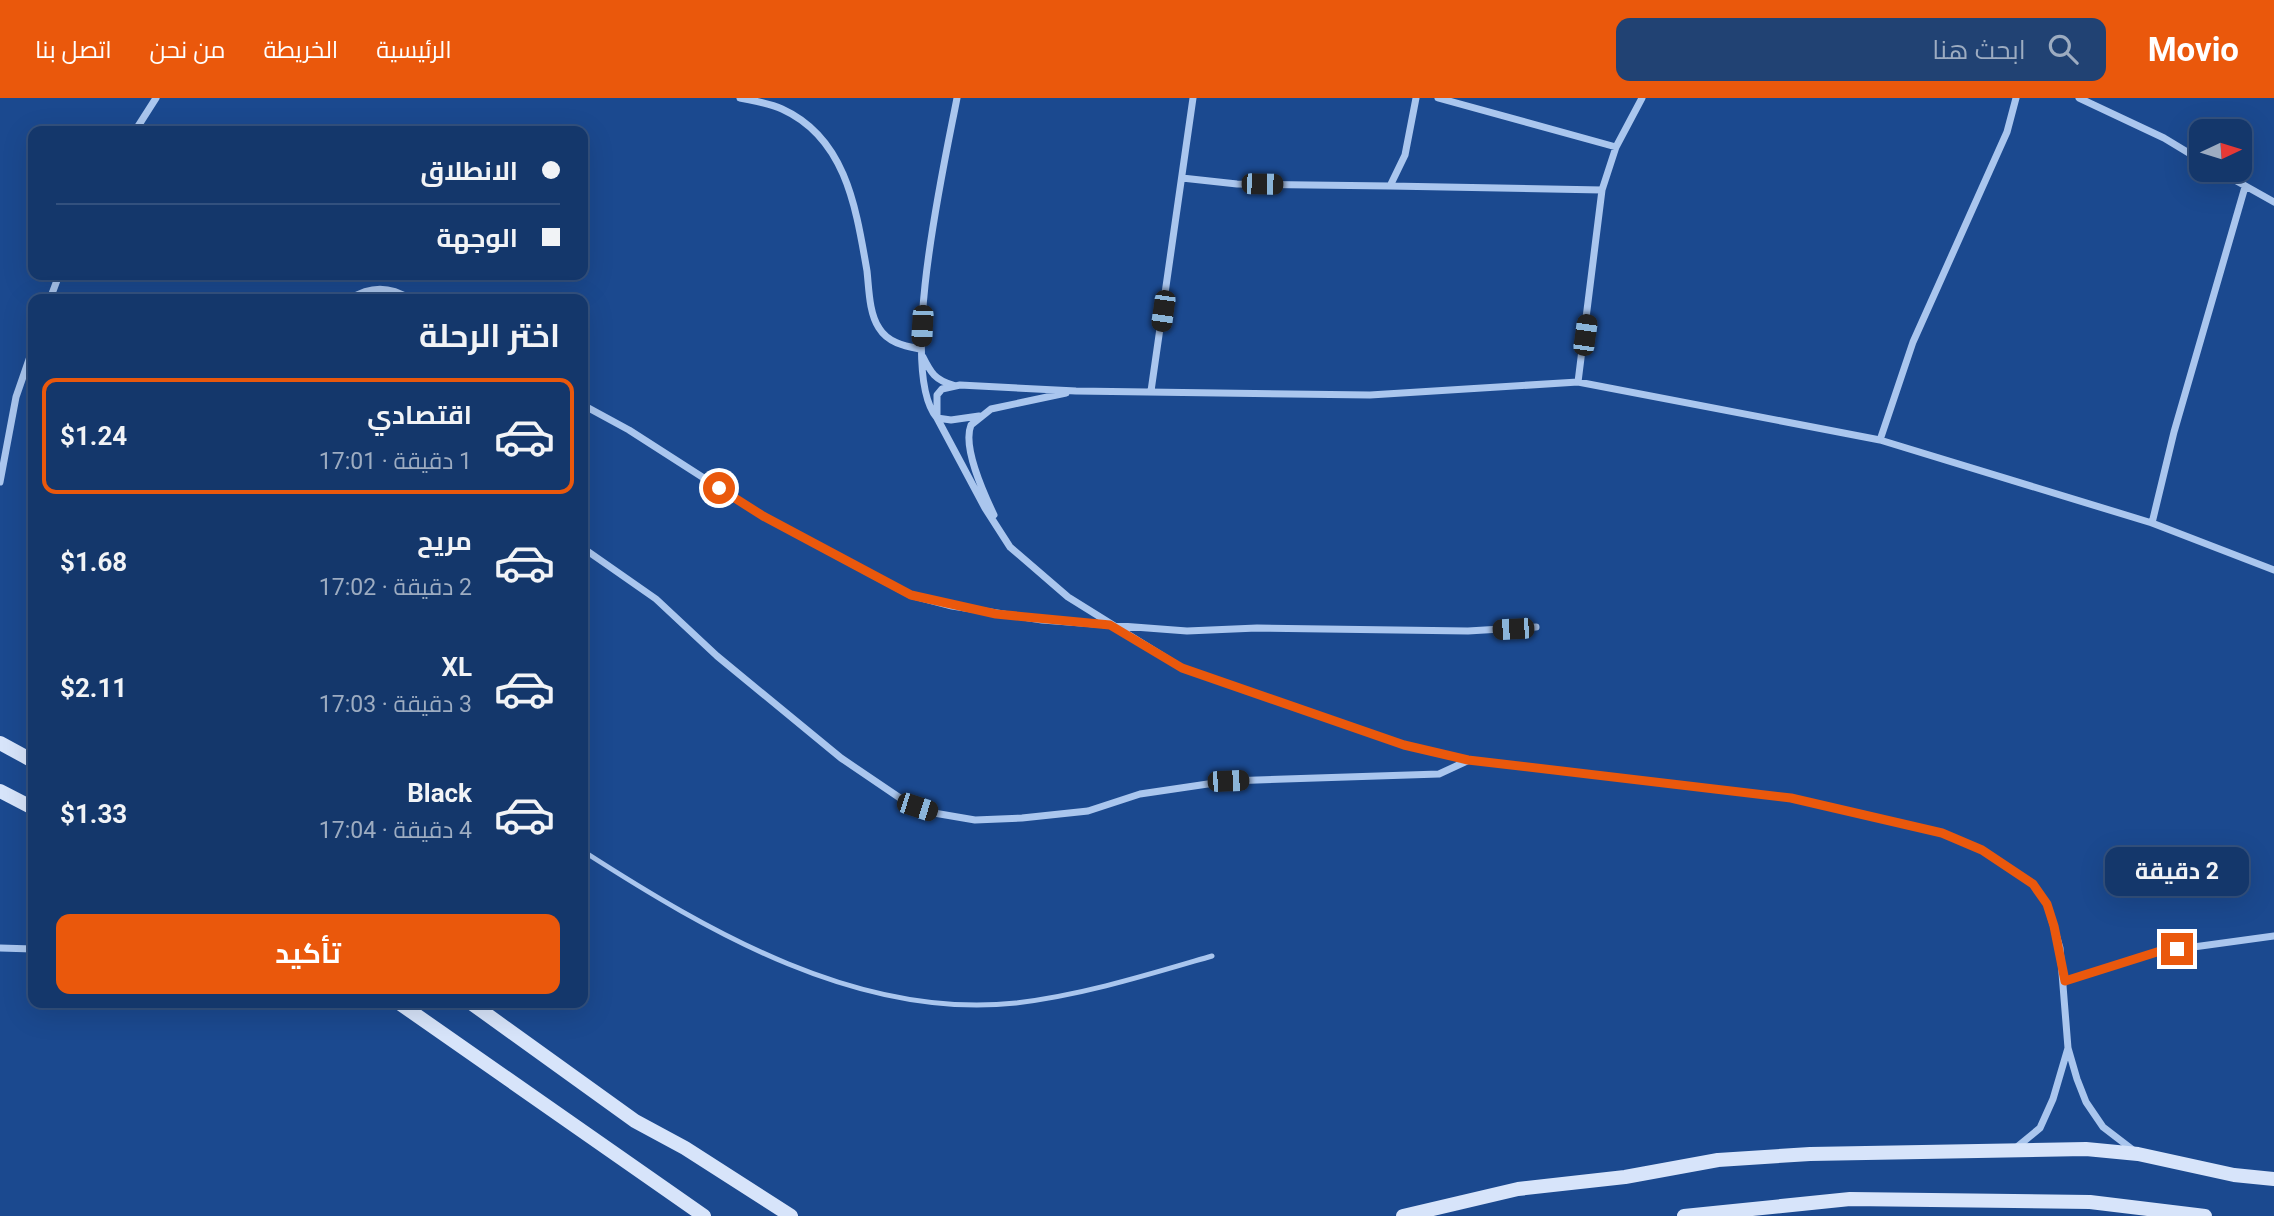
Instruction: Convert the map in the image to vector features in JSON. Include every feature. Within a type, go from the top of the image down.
[{"type":"main road","points":[[0,743],[28,758]]},
{"type":"main road","points":[[0,791],[28,805]]},
{"type":"main road","points":[[406,1008],[704,1216]]},
{"type":"main road","points":[[478,1008],[635,1121],[685,1148],[791,1216]]},
{"type":"main road","points":[[1403,1216],[1518,1189],[1625,1177],[1718,1160],[1810,1154],[2086,1149],[2138,1154],[2234,1175],[2274,1179]]},
{"type":"main road","points":[[1684,1216],[1850,1199],[2090,1202],[2205,1216]]},
{"type":"street","points":[[138,126],[156,98]]},
{"type":"street","points":[[740,98],[780,108],[811,126],[831,148],[845,178],[860,233],[873,311],[879,328],[891,341],[920,349]]},
{"type":"street","points":[[957,98],[933,235],[920,349],[923,385],[927,403],[985,508],[1010,547],[1068,597],[1182,668],[1404,745],[1468,760],[1791,798],[1942,833],[1982,850],[2033,884],[2047,904],[2065,981],[2068,1048],[2093,1113],[2103,1127],[2138,1154]]},
{"type":"street","points":[[1151,391],[1192,98]]},
{"type":"street","points":[[1390,186],[1405,155],[1416,98]]},
{"type":"street","points":[[1438,98],[1616,148]]},
{"type":"street","points":[[1578,382],[1602,190],[1616,148],[1642,98]]},
{"type":"street","points":[[1880,440],[1904,363],[2007,132],[2016,98]]},
{"type":"street","points":[[2079,98],[2189,152]]},
{"type":"street","points":[[1182,178],[1237,184],[1602,190]]},
{"type":"street","points":[[2237,182],[2274,202]]},
{"type":"street","points":[[2152,523],[2174,432],[2245,187]]},
{"type":"street","points":[[356,294],[364,289],[383,289],[402,294]]},
{"type":"street","points":[[920,349],[931,374],[940,382],[954,385],[1076,391],[1370,395],[1578,382],[1880,440],[2152,523],[2274,570]]},
{"type":"street","points":[[0,482],[16,397],[28,362]]},
{"type":"street","points":[[937,418],[937,395],[942,389],[954,385]]},
{"type":"street","points":[[937,418],[951,420],[979,415],[991,409],[1076,391]]},
{"type":"street","points":[[588,408],[629,430],[763,516],[911,595],[996,614],[1187,631],[1257,628],[1468,631],[1536,627]]},
{"type":"street","points":[[979,415],[971,425],[968,439],[988,502],[1010,547]]},
{"type":"street","points":[[588,551],[656,598],[717,656],[841,758],[900,798],[934,813],[975,820],[1022,818],[1088,811],[1140,794],[1180,786],[1228,781],[1428,775],[1439,774],[1468,760]]},
{"type":"street","points":[[2065,981],[2157,952],[2274,936]]},
{"type":"street","points":[[0,948],[28,950]]},
{"type":"street","points":[[2013,1151],[2040,1128],[2053,1099],[2068,1048]]},
{"type":"lane","points":[[588,854],[726,937],[769,958],[841,983],[908,998],[962,1004],[1014,1003],[1091,991],[1212,956]]},
{"type":"route","points":[[719,488],[763,516],[911,595],[996,614],[1110,625],[1182,668],[1404,745],[1468,760],[1791,798],[1942,833],[1982,850],[2033,884],[2047,904],[2060,948],[2065,981],[2157,952],[2177,949]]}]
